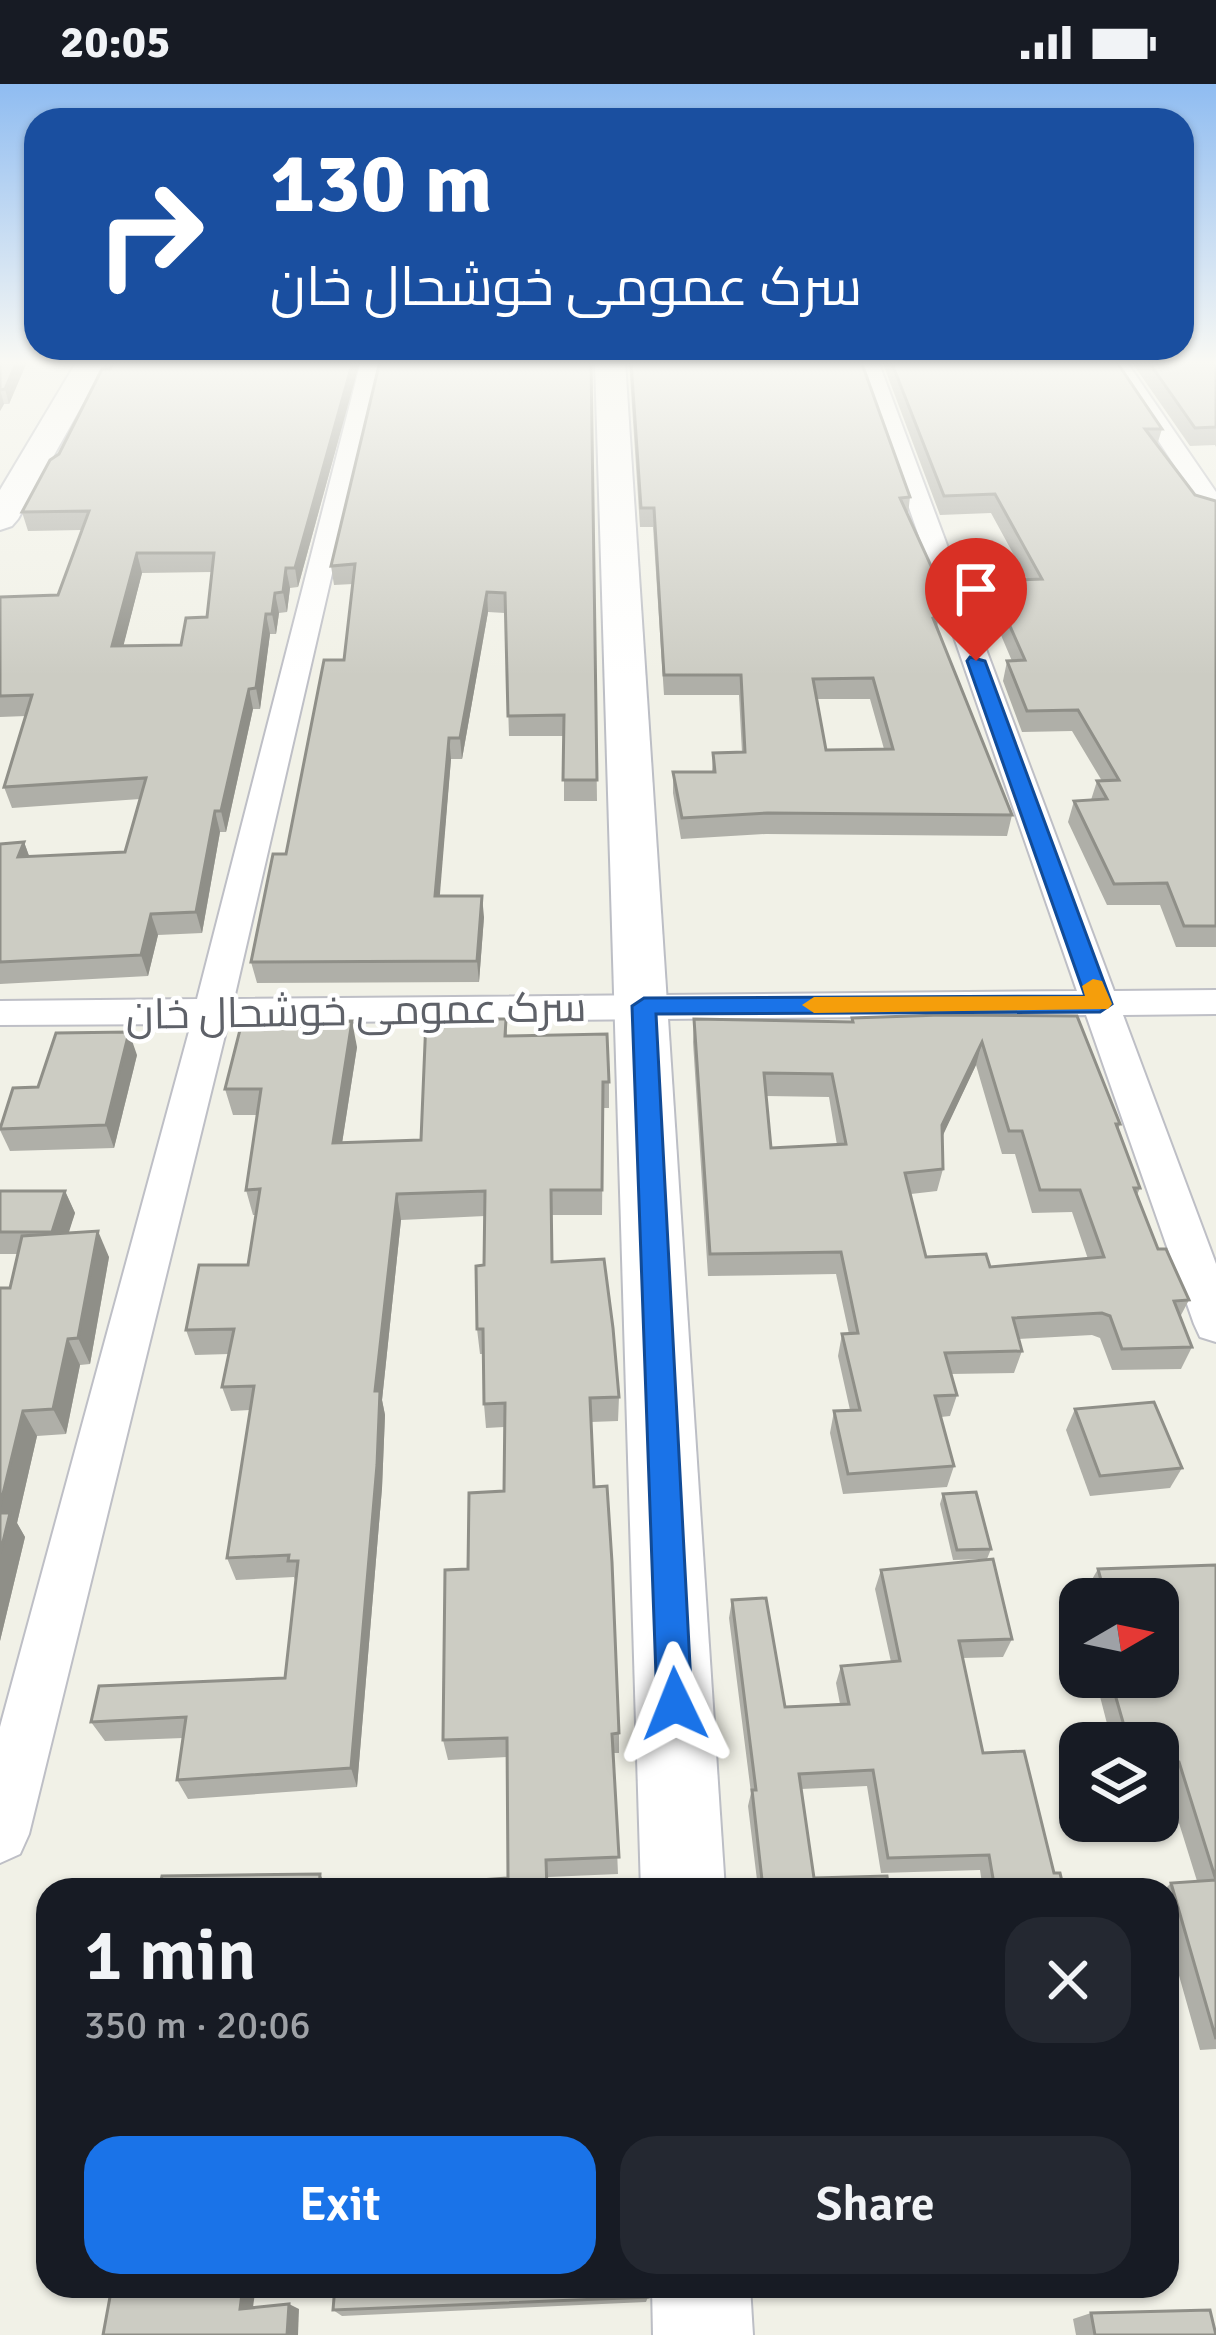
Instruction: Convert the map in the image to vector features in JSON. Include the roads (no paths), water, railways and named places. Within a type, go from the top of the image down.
[{"type":"street","points":[[0,519],[31,466]]},
{"type":"street","points":[[0,1834],[212,1013],[345,466]]},
{"type":"street","points":[[616,466],[682,1878]]},
{"type":"street","points":[[906,466],[1216,1324]]},
{"type":"street","points":[[1187,466],[1216,510]]},
{"type":"street","name":"سرک عمومی خوشحال خان","points":[[0,1013],[1216,1002]]},
{"type":"street","points":[[701,2298],[703,2335]]}]
